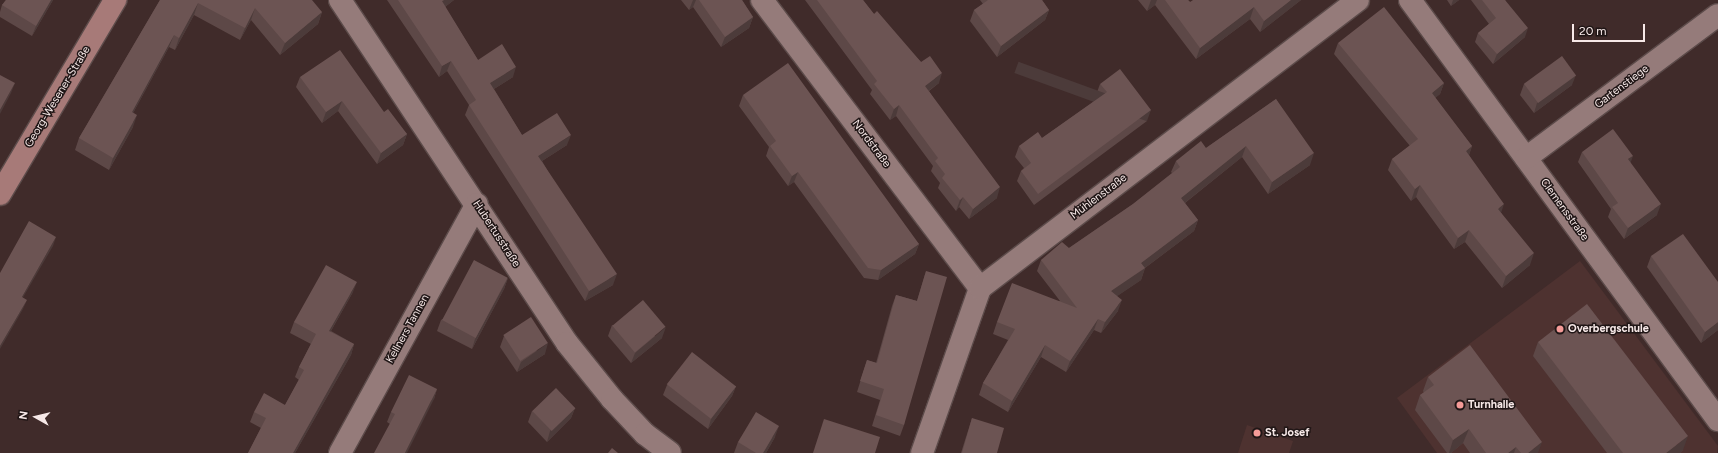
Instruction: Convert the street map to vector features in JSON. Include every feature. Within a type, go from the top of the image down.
[{"type":"street","name":"Georg-Wesener-Straße","points":[[0,194],[116,0]]},
{"type":"street","name":"Hubertusstraße","points":[[340,0],[477,204],[567,343],[612,399],[645,434],[670,453]]},
{"type":"street","name":"Nordstraße","points":[[762,0],[980,288]]},
{"type":"street","name":"Mühlenstraße","points":[[980,288],[1358,0]]},
{"type":"street","name":"Clemensstraße","points":[[1410,0],[1718,420]]},
{"type":"street","name":"Gartenstiege","points":[[1526,158],[1718,15]]},
{"type":"street","name":"Kellners Tannen","points":[[340,453],[477,204]]},
{"type":"street","points":[[922,453],[980,288]]},
{"type":"shaded area","name":"Overbergschule","points":[[1580,261],[1718,446],[1717,453],[1437,453],[1397,398]]},
{"type":"shaded area","name":"St. Josef","points":[[1247,425],[1293,441],[1289,453],[1238,453]]},
{"type":"building","points":[[6,0],[51,0],[36,26],[2,5]]},
{"type":"building","points":[[160,0],[312,0],[322,12],[285,43],[255,8],[245,28],[198,3],[179,38],[174,35],[132,112],[137,115],[113,158],[79,138]]},
{"type":"building","points":[[398,0],[444,0],[442,1],[478,60],[502,44],[516,67],[490,83],[522,135],[557,113],[571,135],[538,156],[617,274],[589,291],[469,105],[476,100],[451,61],[442,66]]},
{"type":"building","points":[[699,0],[742,0],[753,17],[725,37]]},
{"type":"building","points":[[817,0],[863,0],[874,14],[877,11],[921,62],[930,56],[942,73],[925,86],[1000,187],[973,209],[963,197],[960,200],[942,178],[945,174],[935,161],[938,158],[899,105],[894,109],[874,84],[877,81]]},
{"type":"building","points":[[988,0],[1042,0],[1049,10],[1001,46],[974,10]]},
{"type":"building","points":[[1165,0],[1188,0],[1190,2],[1193,0],[1291,0],[1264,21],[1254,7],[1200,48]]},
{"type":"building","points":[[1482,0],[1505,0],[1528,28],[1497,54],[1478,33],[1496,18]]},
{"type":"building","points":[[1384,7],[1444,83],[1432,93],[1472,146],[1466,151],[1504,204],[1498,209],[1534,253],[1506,276],[1469,230],[1458,238],[1420,185],[1415,189],[1392,159],[1418,139],[1338,43]]},
{"type":"building","points":[[340,50],[384,112],[388,109],[407,134],[381,153],[342,101],[326,112],[300,77]]},
{"type":"building","points":[[1562,56],[1576,75],[1538,103],[1524,84]]},
{"type":"building","points":[[788,63],[919,244],[881,270],[868,268],[798,172],[792,176],[770,146],[776,141],[743,95]]},
{"type":"building","points":[[1120,69],[1151,110],[1038,194],[1021,171],[1031,163],[1019,146],[1038,132],[1042,138],[1107,92],[1100,84]]},
{"type":"building","points":[[0,75],[15,83],[0,110]]},
{"type":"building","points":[[1276,99],[1314,153],[1272,182],[1246,146],[1181,198],[1198,220],[1141,263],[1145,268],[1111,291],[1122,300],[1105,322],[1098,319],[1070,361],[1045,345],[1012,401],[983,383],[1015,329],[997,322],[1012,283],[1077,308],[1041,260],[1062,242],[1069,248],[1133,204],[1180,167],[1176,161],[1201,141],[1206,148]]},
{"type":"building","points":[[1613,129],[1633,156],[1628,159],[1661,204],[1628,228],[1612,207],[1618,203],[1582,152]]},
{"type":"building","points":[[29,221],[56,237],[22,297],[27,300],[0,346],[0,273]]},
{"type":"building","points":[[1683,234],[1718,282],[1718,322],[1705,332],[1651,256]]},
{"type":"building","points":[[474,260],[508,278],[476,338],[442,320]]},
{"type":"building","points":[[326,265],[357,282],[329,331],[354,344],[293,453],[248,453],[266,418],[254,412],[264,393],[285,405],[304,370],[299,367],[316,334],[294,322]]},
{"type":"building","points":[[926,271],[947,277],[904,425],[876,415],[884,389],[860,381],[867,360],[877,363],[896,295],[917,301]]},
{"type":"building","points":[[643,300],[665,327],[635,353],[612,326]]},
{"type":"building","points":[[1587,304],[1688,436],[1666,453],[1623,453],[1538,342]]},
{"type":"building","points":[[531,317],[548,343],[520,361],[503,335]]},
{"type":"building","name":"Turnhalle","points":[[1470,345],[1542,442],[1528,453],[1521,453],[1516,447],[1508,453],[1486,453],[1469,429],[1453,440],[1420,395],[1434,385],[1428,377]]},
{"type":"building","points":[[692,352],[736,386],[711,419],[667,384]]},
{"type":"building","points":[[409,375],[437,389],[405,453],[374,453],[395,414],[391,412]]},
{"type":"building","points":[[556,388],[575,408],[552,431],[532,411]]},
{"type":"building","points":[[756,412],[779,426],[763,453],[756,453],[738,442]]},
{"type":"building","points":[[972,418],[1004,428],[997,453],[962,453]]},
{"type":"building","points":[[824,419],[880,437],[875,453],[813,453]]},
{"type":"building","points":[[612,448],[618,453],[608,453]]},
{"type":"place","name":"Overbergschule","points":[[1560,329]]},
{"type":"place","name":"Turnhalle","points":[[1460,405]]},
{"type":"place","name":"St. Josef","points":[[1257,433]]}]
